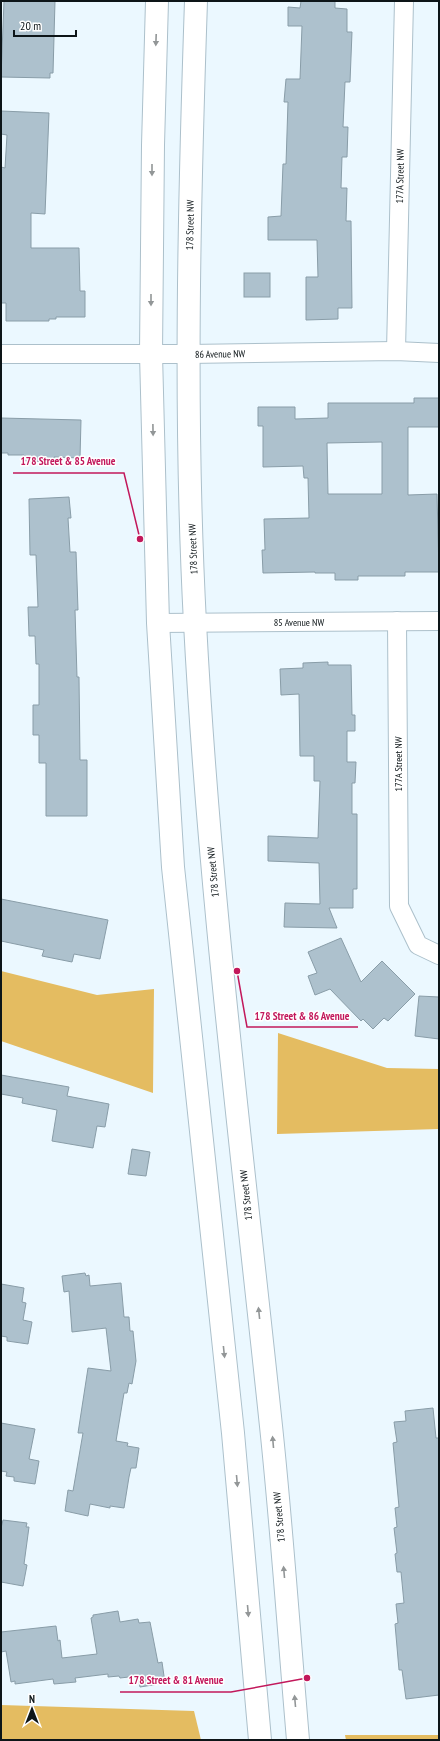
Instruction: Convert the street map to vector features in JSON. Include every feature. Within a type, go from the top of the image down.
[{"type":"main road","points":[[158,1],[153,145],[151,354],[158,624],[173,867],[233,1433],[260,1740]]},
{"type":"main road","name":"178 Street NW","points":[[196,1],[190,151],[188,354],[195,622],[213,871],[230,1056],[272,1431],[298,1740]]},
{"type":"street","name":"177A Street NW","points":[[396,351],[404,1]]},
{"type":"street","name":"86 Avenue NW","points":[[1,354],[188,354],[396,351],[439,353]]},
{"type":"street","name":"177A Street NW","points":[[397,621],[399,906],[418,945],[439,955]]},
{"type":"street","name":"85 Avenue NW","points":[[158,624],[195,622],[439,621]]},
{"type":"shaded area","points":[[1,971],[97,995],[154,989],[153,1093],[1,1041]]},
{"type":"shaded area","points":[[278,1033],[387,1068],[439,1069],[439,1129],[277,1134]]},
{"type":"shaded area","points":[[1,1705],[194,1711],[201,1740],[1,1740]]},
{"type":"shaded area","points":[[345,1735],[439,1735],[439,1740],[346,1740]]},
{"type":"building","points":[[4,1],[55,1],[53,73],[50,73],[50,78],[1,77]]},
{"type":"building","points":[[301,1],[335,1],[335,8],[347,9],[347,32],[352,32],[350,82],[345,82],[343,127],[348,127],[347,157],[342,157],[341,188],[347,188],[346,221],[351,221],[352,308],[338,308],[338,319],[306,320],[306,277],[318,277],[317,240],[268,240],[268,217],[281,216],[283,164],[286,164],[288,102],[284,102],[286,79],[300,79],[302,26],[288,26],[288,7],[300,8]]},
{"type":"building","points":[[1,111],[49,113],[45,214],[31,213],[31,248],[79,248],[80,291],[85,291],[85,317],[56,317],[56,319],[49,319],[49,321],[6,321],[6,303],[1,303],[1,167],[5,168],[7,135],[1,134]]},
{"type":"building","points":[[244,273],[270,273],[270,297],[244,297]]},
{"type":"building","points":[[414,398],[439,398],[439,427],[408,427],[408,495],[437,494],[439,572],[405,572],[405,576],[358,576],[358,580],[335,580],[335,573],[263,573],[262,550],[265,550],[264,519],[309,518],[308,478],[304,478],[303,466],[263,467],[263,426],[258,426],[258,407],[295,407],[295,419],[328,418],[328,403],[414,403]],"holes":[[[382,442],[382,494],[328,494],[327,443]]]},
{"type":"building","points":[[1,418],[81,420],[80,458],[54,457],[54,462],[26,461],[24,460],[24,455],[8,455],[8,453],[1,453]]},
{"type":"building","points":[[69,497],[71,518],[68,518],[70,552],[76,552],[78,610],[75,610],[77,677],[79,677],[80,760],[87,760],[87,816],[46,816],[46,763],[39,763],[39,735],[33,735],[33,705],[39,705],[39,664],[36,664],[35,636],[29,636],[28,607],[38,607],[36,555],[30,555],[29,499]]},
{"type":"building","points":[[328,662],[328,665],[351,665],[352,715],[355,715],[355,731],[347,731],[347,762],[356,762],[355,783],[352,783],[352,814],[357,814],[357,889],[353,889],[353,908],[329,908],[337,928],[284,927],[285,903],[320,904],[319,863],[268,861],[268,836],[318,838],[320,781],[314,781],[314,756],[300,756],[299,694],[281,695],[280,669],[303,668],[303,663]]},
{"type":"building","points":[[1,899],[108,920],[100,959],[74,954],[72,962],[42,956],[44,950],[1,941]]},
{"type":"building","points":[[341,938],[361,982],[382,961],[415,994],[388,1021],[384,1018],[373,1029],[363,1019],[361,1021],[330,989],[315,995],[308,976],[317,973],[308,952]]},
{"type":"building","points":[[419,996],[439,997],[439,1039],[415,1036]]},
{"type":"building","points":[[1,1075],[69,1087],[67,1096],[109,1104],[105,1127],[97,1126],[93,1148],[52,1141],[57,1110],[22,1103],[23,1098],[1,1094]]},
{"type":"building","points":[[132,1149],[150,1152],[146,1176],[128,1174]]},
{"type":"building","points":[[85,1273],[86,1276],[89,1275],[90,1286],[121,1283],[124,1317],[129,1317],[130,1331],[133,1331],[136,1361],[132,1384],[129,1383],[127,1393],[124,1393],[116,1441],[128,1443],[127,1446],[139,1448],[136,1468],[131,1468],[124,1508],[110,1506],[110,1508],[90,1504],[88,1516],[65,1511],[68,1490],[73,1491],[83,1433],[78,1433],[88,1368],[111,1371],[106,1328],[72,1332],[69,1291],[64,1292],[62,1276]]},
{"type":"building","points":[[1,1284],[24,1288],[22,1302],[26,1303],[23,1320],[32,1322],[28,1344],[7,1341],[7,1337],[1,1336]]},
{"type":"building","points":[[433,1408],[436,1438],[439,1438],[439,1695],[406,1699],[402,1670],[399,1670],[395,1624],[398,1623],[396,1604],[404,1603],[401,1572],[397,1572],[395,1554],[397,1553],[394,1528],[397,1527],[395,1508],[399,1507],[393,1443],[397,1442],[394,1422],[406,1421],[405,1411]]},
{"type":"building","points":[[1,1423],[35,1429],[29,1459],[39,1461],[35,1484],[14,1481],[14,1477],[6,1476],[7,1472],[1,1471]]},
{"type":"building","points":[[3,1520],[27,1523],[26,1527],[29,1527],[24,1564],[27,1565],[23,1586],[1,1582],[1,1528]]},
{"type":"building","points":[[118,1611],[120,1622],[138,1619],[139,1623],[150,1622],[158,1663],[162,1662],[165,1683],[140,1687],[138,1676],[120,1678],[119,1676],[108,1677],[108,1674],[75,1678],[76,1682],[54,1684],[53,1679],[15,1684],[15,1681],[11,1682],[6,1651],[1,1652],[1,1632],[56,1626],[58,1641],[60,1640],[62,1658],[97,1654],[91,1618],[93,1615]]},
{"type":"place","name":"178 Street & 85 Avenue","points":[[140,539]]},
{"type":"place","name":"178 Street & 86 Avenue","points":[[237,971]]},
{"type":"place","name":"178 Street & 81 Avenue","points":[[307,1678]]}]
